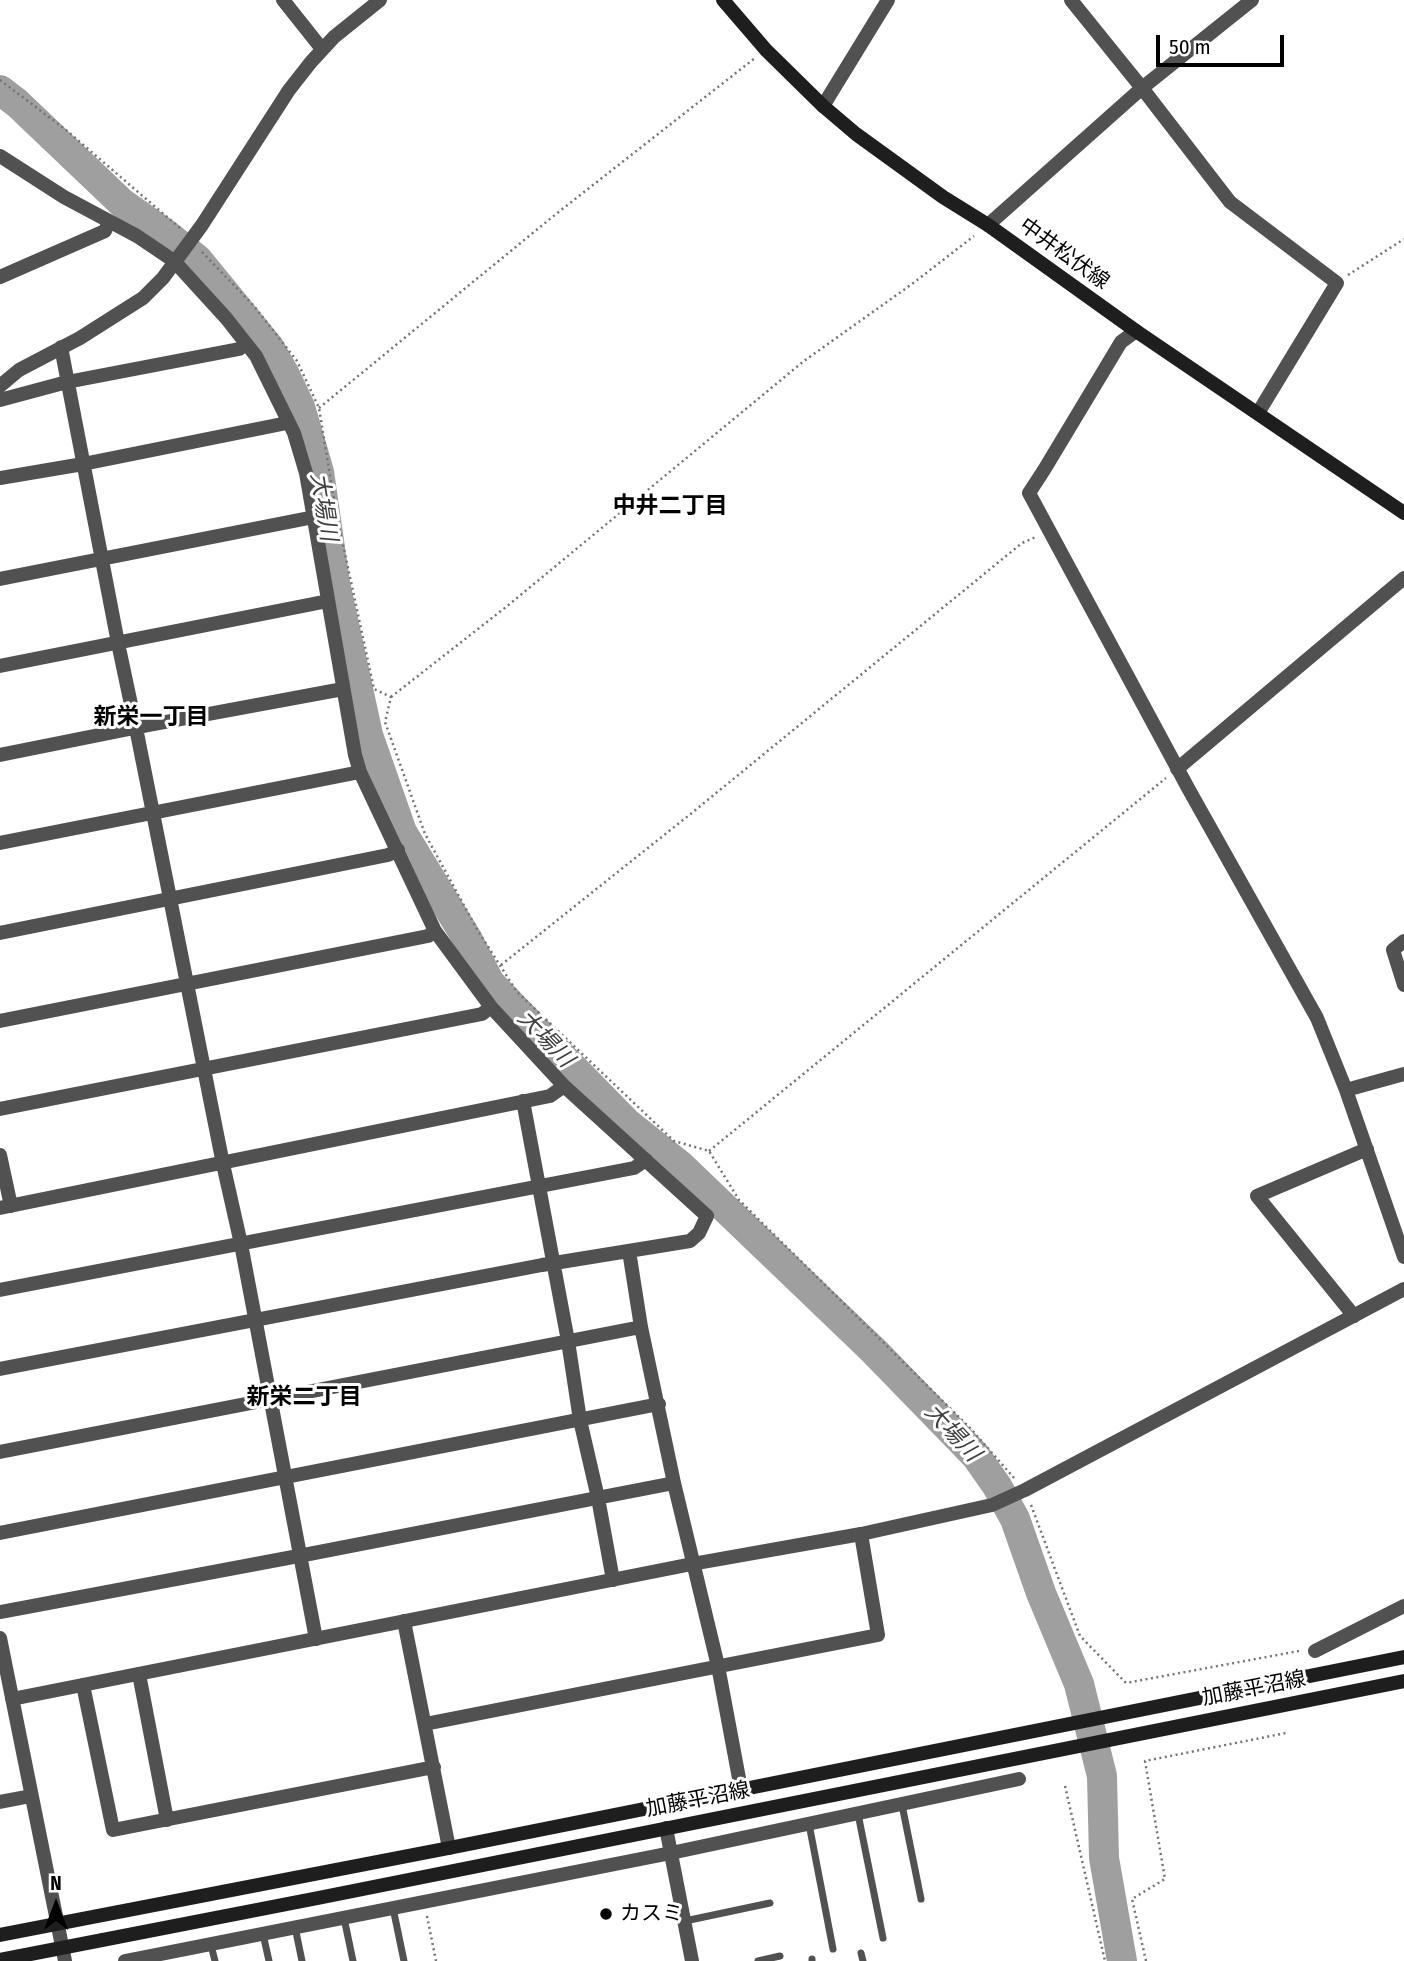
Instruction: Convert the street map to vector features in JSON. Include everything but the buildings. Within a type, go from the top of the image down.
[{"type":"main road","name":"中井松伏線","points":[[723,0],[766,50],[856,134],[1136,331],[1404,513]]},
{"type":"main road","name":"加藤平沼線","points":[[0,1935],[1404,1657]]},
{"type":"main road","name":"加藤平沼線","points":[[0,1959],[63,1954],[318,1898],[1404,1681]]},
{"type":"street","points":[[283,0],[323,49]]},
{"type":"street","points":[[0,386],[19,370],[80,338],[143,298],[163,278],[289,90],[334,37],[380,0]]},
{"type":"street","points":[[823,106],[888,0]]},
{"type":"street","points":[[1071,0],[1230,202],[1337,283],[1258,414]]},
{"type":"street","points":[[988,225],[1142,88],[1252,0]]},
{"type":"street","points":[[0,158],[64,197],[137,236],[184,249],[226,318],[256,356],[294,433],[306,473],[343,690],[360,772],[435,932],[491,1007],[564,1086],[707,1216],[699,1233],[690,1241],[554,1263],[0,1369]]},
{"type":"street","points":[[0,278],[105,231],[108,221]]},
{"type":"street","points":[[1136,331],[1121,342],[1028,493],[1177,769],[1317,1018],[1346,1090],[1404,1257]]},
{"type":"street","points":[[0,400],[67,382],[239,349],[246,344]]},
{"type":"street","points":[[61,347],[118,643],[241,1244],[316,1639]]},
{"type":"street","points":[[0,478],[287,423]]},
{"type":"street","points":[[0,579],[314,517]]},
{"type":"street","points":[[1177,769],[1404,578]]},
{"type":"street","points":[[0,666],[328,601]]},
{"type":"street","points":[[0,755],[136,727],[343,690]]},
{"type":"street","points":[[0,843],[360,772]]},
{"type":"street","points":[[0,933],[387,855],[398,850]]},
{"type":"street","points":[[0,1021],[428,936],[435,932]]},
{"type":"street","points":[[1404,941],[1392,950],[1404,985]]},
{"type":"street","points":[[0,1109],[482,1014],[491,1007]]},
{"type":"street","points":[[1346,1090],[1404,1074]]},
{"type":"street","points":[[0,1155],[5,1207],[550,1096],[564,1086]]},
{"type":"street","points":[[523,1101],[580,1420],[613,1580]]},
{"type":"street","points":[[1354,1316],[1257,1196],[1367,1149]]},
{"type":"street","points":[[0,1290],[634,1168],[646,1160]]},
{"type":"street","points":[[629,1251],[674,1483],[718,1666],[741,1789]]},
{"type":"street","points":[[12,1699],[692,1564],[861,1534],[992,1505],[1404,1289]]},
{"type":"street","points":[[0,1452],[642,1327]]},
{"type":"street","points":[[0,1533],[659,1404]]},
{"type":"street","points":[[0,1612],[674,1483]]},
{"type":"street","points":[[425,1724],[878,1635],[861,1534]]},
{"type":"street","points":[[1313,1650],[1404,1606]]},
{"type":"street","points":[[404,1621],[449,1848]]},
{"type":"street","points":[[0,1638],[63,1954]]},
{"type":"street","points":[[139,1674],[167,1820]]},
{"type":"street","points":[[83,1685],[113,1830],[434,1767]]},
{"type":"street","points":[[125,1961],[158,1958],[211,1944],[671,1853],[1019,1779]]},
{"type":"street","points":[[0,1802],[31,1796]]},
{"type":"street","points":[[666,1828],[692,1961]]},
{"type":"street","points":[[318,1898],[323,1922]]},
{"type":"lane","points":[[902,1805],[921,1899]]},
{"type":"lane","points":[[858,1814],[883,1938]]},
{"type":"lane","points":[[809,1824],[833,1949]]},
{"type":"lane","points":[[685,1921],[770,1903]]},
{"type":"lane","points":[[393,1908],[404,1961]]},
{"type":"lane","points":[[344,1918],[353,1961]]},
{"type":"lane","points":[[295,1927],[302,1961]]},
{"type":"lane","points":[[263,1934],[269,1961]]},
{"type":"lane","points":[[211,1944],[215,1961]]},
{"type":"lane","points":[[758,1961],[780,1956]]},
{"type":"path","points":[[319,408],[555,214],[766,50]]},
{"type":"path","points":[[0,80],[66,131],[166,218],[184,249],[204,256],[254,306],[297,361],[319,408],[336,512],[374,689],[391,697]]},
{"type":"path","points":[[988,225],[912,284],[804,361],[506,607],[391,697],[385,722],[425,834],[478,932],[517,992],[674,1141],[709,1151],[739,1200],[971,1429],[1025,1490],[1080,1636],[1125,1683],[1313,1650]]},
{"type":"path","points":[[1337,283],[1404,239]]},
{"type":"path","points":[[501,965],[704,803],[1022,542],[1049,531]]},
{"type":"path","points":[[709,1151],[1177,769]]},
{"type":"path","points":[[1146,1961],[1132,1899],[1165,1879],[1144,1761],[1286,1733]]},
{"type":"path","points":[[1065,1786],[1105,1961]]},
{"type":"path","points":[[424,1902],[436,1961]]},
{"type":"waterway","name":"大場川","points":[[0,90],[122,203],[198,260],[269,347],[284,373],[300,407],[319,472],[335,583],[368,735],[402,832],[468,940],[490,983],[627,1123],[681,1166],[874,1351],[976,1456],[997,1486],[1015,1519],[1041,1593],[1079,1684],[1102,1776],[1104,1858],[1122,1961]]},
{"type":"place","name":"カスミ","points":[[606,1914]]},
{"type":"district","name":"中井二丁目","points":[[670,507]]},
{"type":"district","name":"新栄一丁目","points":[[151,718]]},
{"type":"district","name":"新栄二丁目","points":[[304,1398]]}]
